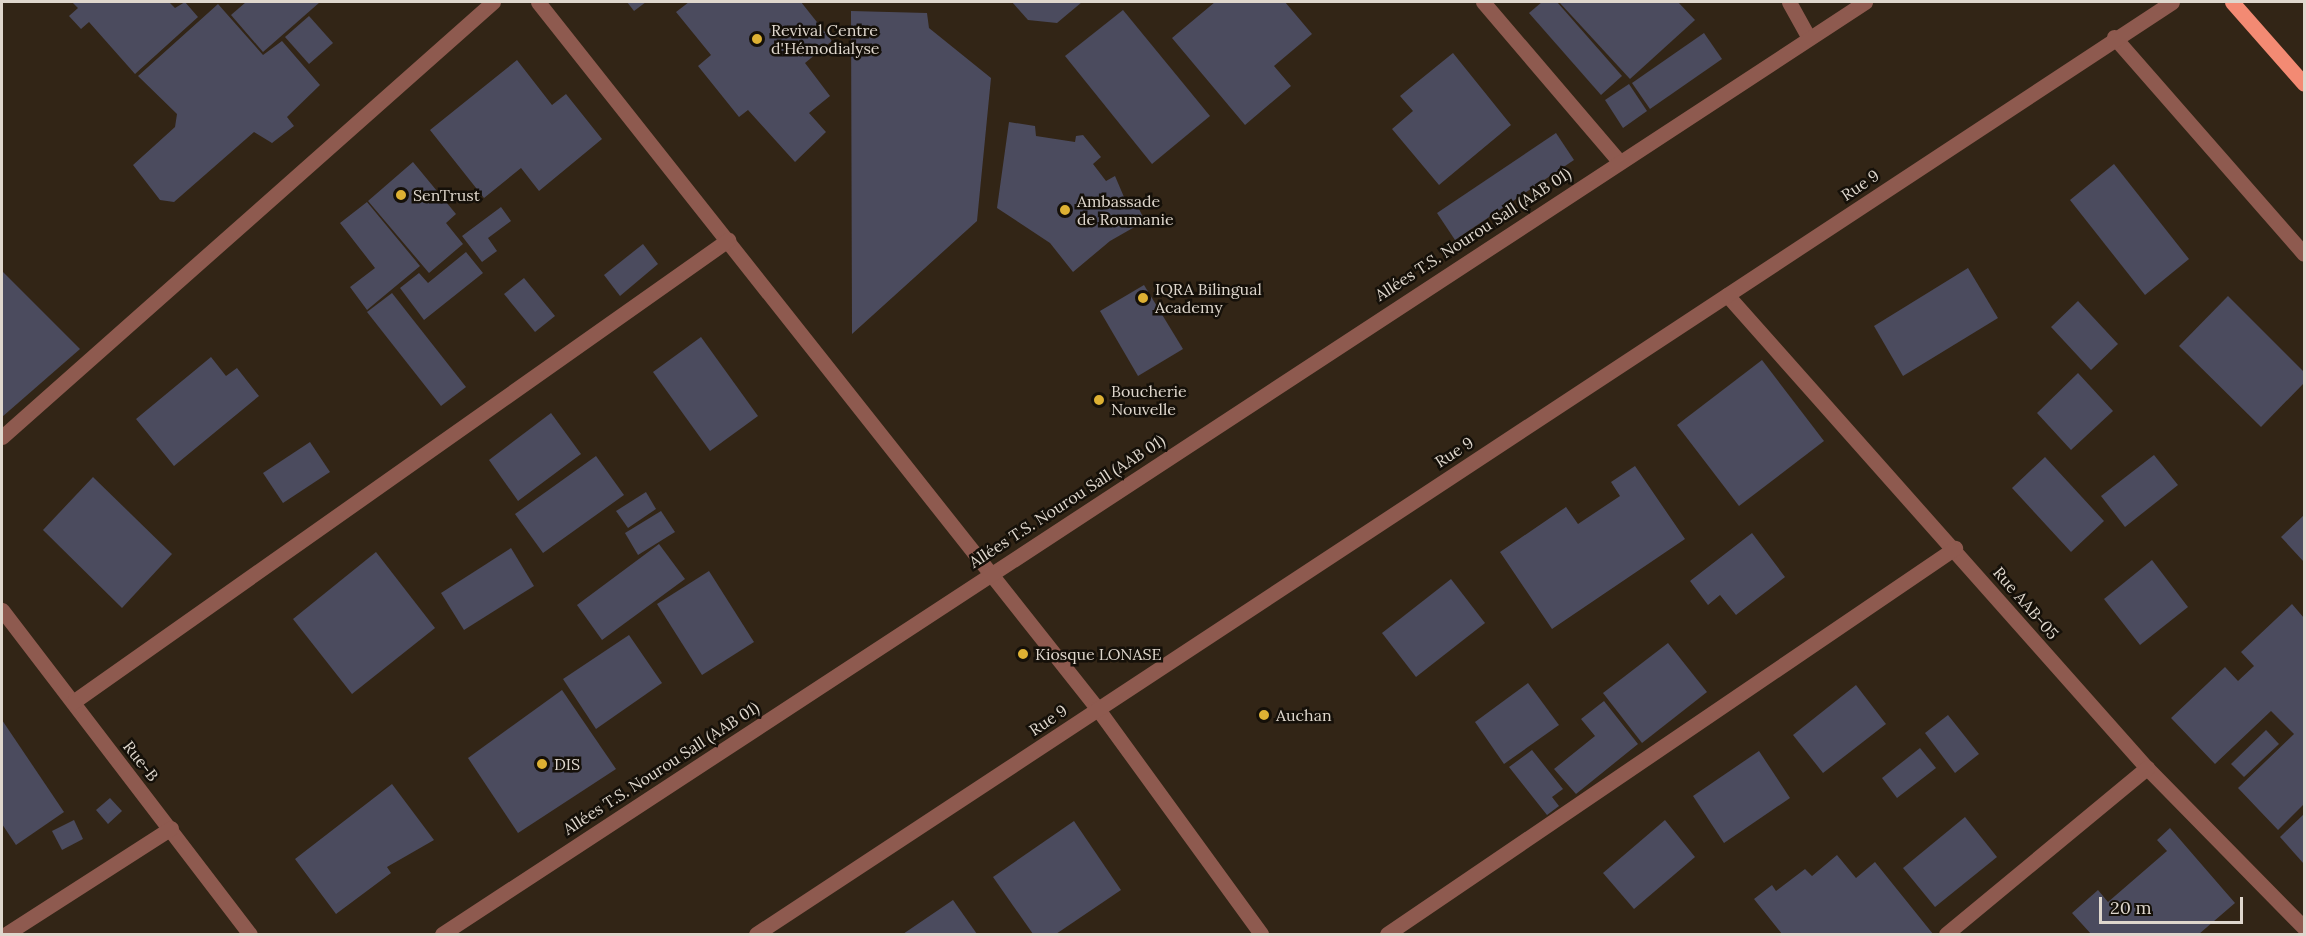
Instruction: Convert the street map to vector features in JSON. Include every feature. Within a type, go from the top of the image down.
[{"type":"main road","points":[[2232,2],[2304,84]]},
{"type":"street","points":[[2,437],[493,2]]},
{"type":"street","points":[[538,2],[1097,708],[1261,934]]},
{"type":"street","points":[[1483,2],[1618,160]]},
{"type":"street","points":[[1789,2],[1808,36]]},
{"type":"street","name":"Allées T.S. Nourou Sall (AAB 01)","points":[[442,934],[1618,160],[1808,36],[1865,2]]},
{"type":"street","name":"Rue 9","points":[[756,934],[1727,295],[2114,37],[2172,2]]},
{"type":"street","points":[[2114,37],[2304,254]]},
{"type":"street","points":[[73,702],[728,240]]},
{"type":"street","name":"Rue AAB-05","points":[[1727,295],[1955,548],[2146,768],[2304,928]]},
{"type":"street","points":[[1387,934],[1955,548]]},
{"type":"street","name":"Rue-B","points":[[2,610],[250,934]]},
{"type":"street","points":[[1946,934],[2146,768]]},
{"type":"street","points":[[6,934],[171,828]]},
{"type":"building","points":[[72,2],[169,2],[175,8],[185,2],[198,17],[135,74],[89,22],[81,29],[69,16],[78,8]]},
{"type":"building","points":[[246,2],[320,2],[263,52],[231,15]]},
{"type":"building","points":[[627,2],[646,2],[634,11]]},
{"type":"building","points":[[689,2],[801,2],[832,41],[805,63],[830,96],[809,113],[826,132],[795,162],[748,110],[739,117],[698,66],[711,55],[676,12]]},
{"type":"building","points":[[1012,2],[1082,2],[1057,23],[1028,20]]},
{"type":"building","points":[[1215,2],[1285,2],[1312,34],[1274,66],[1291,86],[1245,125],[1172,38]]},
{"type":"building","points":[[1542,2],[1557,2],[1622,76],[1601,95],[1529,13]]},
{"type":"building","points":[[1559,2],[1678,2],[1695,20],[1630,79]]},
{"type":"building","points":[[218,4],[263,55],[282,41],[320,85],[287,117],[294,126],[272,143],[254,132],[174,202],[160,200],[133,165],[175,127],[177,114],[138,76]]},
{"type":"building","points":[[1123,10],[1210,116],[1152,164],[1065,56]]},
{"type":"building","points":[[851,11],[927,13],[929,28],[991,78],[977,221],[852,334]]},
{"type":"building","points":[[309,16],[333,43],[309,64],[285,37]]},
{"type":"building","points":[[1704,33],[1722,59],[1650,109],[1632,83]]},
{"type":"building","points":[[1453,53],[1511,125],[1439,185],[1392,129],[1413,111],[1400,96]]},
{"type":"building","points":[[517,60],[552,105],[566,94],[602,139],[539,191],[521,168],[484,198],[430,130]]},
{"type":"building","points":[[1629,84],[1647,111],[1623,128],[1605,100]]},
{"type":"building","points":[[1009,122],[1035,126],[1036,136],[1075,142],[1076,136],[1083,135],[1101,157],[1093,164],[1106,181],[1115,176],[1127,204],[1137,205],[1145,221],[1110,241],[1073,272],[1050,243],[997,208]]},
{"type":"building","points":[[1556,133],[1574,160],[1455,240],[1437,213]]},
{"type":"building","points":[[413,162],[456,214],[446,223],[463,244],[429,273],[368,201]]},
{"type":"building","points":[[2114,164],[2189,259],[2145,295],[2070,200]]},
{"type":"building","points":[[367,202],[420,266],[367,310],[350,287],[375,268],[340,223]]},
{"type":"building","points":[[501,207],[511,221],[488,238],[497,251],[482,262],[462,236]]},
{"type":"building","points":[[643,244],[658,264],[620,296],[604,275]]},
{"type":"building","points":[[466,252],[483,273],[424,320],[400,288],[419,273],[428,283]]},
{"type":"building","points":[[1968,268],[1998,318],[1903,376],[1874,326]]},
{"type":"building","points":[[2,271],[80,349],[2,417]]},
{"type":"building","points":[[524,278],[555,316],[535,332],[504,294]]},
{"type":"building","points":[[1144,285],[1183,349],[1138,376],[1100,311]]},
{"type":"building","points":[[392,293],[466,387],[441,406],[367,312]]},
{"type":"building","points":[[2228,296],[2304,372],[2304,383],[2261,427],[2179,346]]},
{"type":"building","points":[[2078,301],[2118,344],[2091,370],[2051,327]]},
{"type":"building","points":[[701,337],[758,416],[710,451],[653,372]]},
{"type":"building","points":[[211,357],[226,376],[237,368],[259,396],[174,466],[136,419]]},
{"type":"building","points":[[1762,360],[1824,441],[1739,506],[1677,425]]},
{"type":"building","points":[[2078,373],[2113,411],[2071,450],[2037,413]]},
{"type":"building","points":[[551,413],[581,454],[518,501],[489,460]]},
{"type":"building","points":[[310,442],[330,472],[283,503],[263,473]]},
{"type":"building","points":[[2154,455],[2178,485],[2125,527],[2101,496]]},
{"type":"building","points":[[596,456],[624,495],[543,553],[515,514]]},
{"type":"building","points":[[2045,457],[2104,521],[2071,552],[2012,488]]},
{"type":"building","points":[[1635,466],[1685,539],[1552,629],[1500,552],[1566,507],[1578,524],[1620,496],[1611,482]]},
{"type":"building","points":[[93,477],[172,554],[122,608],[43,530]]},
{"type":"building","points":[[646,492],[656,509],[628,528],[616,511]]},
{"type":"building","points":[[661,511],[675,532],[638,555],[625,533]]},
{"type":"building","points":[[2304,515],[2304,562],[2281,537]]},
{"type":"building","points":[[1752,533],[1785,577],[1736,615],[1720,595],[1708,605],[1690,581]]},
{"type":"building","points":[[659,544],[685,579],[602,640],[577,605]]},
{"type":"building","points":[[511,548],[534,586],[464,630],[441,593]]},
{"type":"building","points":[[376,552],[435,628],[352,694],[293,619]]},
{"type":"building","points":[[2152,560],[2188,607],[2140,645],[2104,599]]},
{"type":"building","points":[[709,571],[754,642],[702,675],[657,604]]},
{"type":"building","points":[[1451,579],[1485,623],[1416,677],[1382,633]]},
{"type":"building","points":[[2292,604],[2304,618],[2304,804],[2278,830],[2238,788],[2294,734],[2271,711],[2215,764],[2171,718],[2225,667],[2238,681],[2254,666],[2241,652]]},
{"type":"building","points":[[629,635],[662,683],[596,729],[563,679]]},
{"type":"building","points":[[1668,643],[1707,692],[1642,743],[1603,693]]},
{"type":"building","points":[[1528,683],[1559,725],[1504,764],[1475,722]]},
{"type":"building","points":[[1856,685],[1886,724],[1823,773],[1793,735]]},
{"type":"building","name":"DIS","points":[[562,690],[616,769],[518,833],[468,758]]},
{"type":"building","points":[[1604,701],[1638,744],[1576,794],[1554,769],[1595,736],[1581,719]]},
{"type":"building","points":[[1948,715],[1979,754],[1955,773],[1925,733]]},
{"type":"building","points":[[2,720],[64,812],[16,845],[2,824]]},
{"type":"building","points":[[2266,730],[2279,744],[2244,777],[2231,764]]},
{"type":"building","points":[[1920,748],[1936,768],[1897,798],[1882,778]]},
{"type":"building","points":[[1532,750],[1563,789],[1552,797],[1559,806],[1547,815],[1509,767]]},
{"type":"building","points":[[1759,751],[1790,798],[1724,843],[1693,796]]},
{"type":"building","points":[[392,784],[434,840],[387,867],[391,873],[336,914],[295,859]]},
{"type":"building","points":[[110,798],[122,811],[108,824],[96,810]]},
{"type":"building","points":[[2304,814],[2304,864],[2280,837]]},
{"type":"building","points":[[1965,817],[1997,857],[1935,907],[1903,868]]},
{"type":"building","points":[[74,820],[83,839],[62,850],[52,831]]},
{"type":"building","points":[[1665,820],[1695,857],[1634,909],[1603,873]]},
{"type":"building","points":[[1074,821],[1121,890],[1056,934],[1033,934],[993,877]]},
{"type":"building","points":[[2170,828],[2235,903],[2199,934],[2091,934],[2072,913],[2098,890],[2108,902],[2167,851],[2157,840]]},
{"type":"building","points":[[1837,855],[1856,878],[1875,862],[1933,934],[1782,934],[1754,899],[1772,885],[1776,891],[1805,869],[1812,876]]},
{"type":"building","points":[[953,900],[977,934],[903,934]]},
{"type":"place","name":"Revival Centre d'Hémodialyse","points":[[757,39]]},
{"type":"place","name":"SenTrust","points":[[401,195]]},
{"type":"place","name":"Ambassade de Roumanie","points":[[1065,210]]},
{"type":"place","name":"IQRA Bilingual Academy","points":[[1143,298]]},
{"type":"place","name":"Boucherie Nouvelle","points":[[1099,400]]},
{"type":"place","name":"Kiosque LONASE","points":[[1023,654]]},
{"type":"place","name":"Auchan","points":[[1264,715]]},
{"type":"place","name":"DIS","points":[[542,764]]}]
